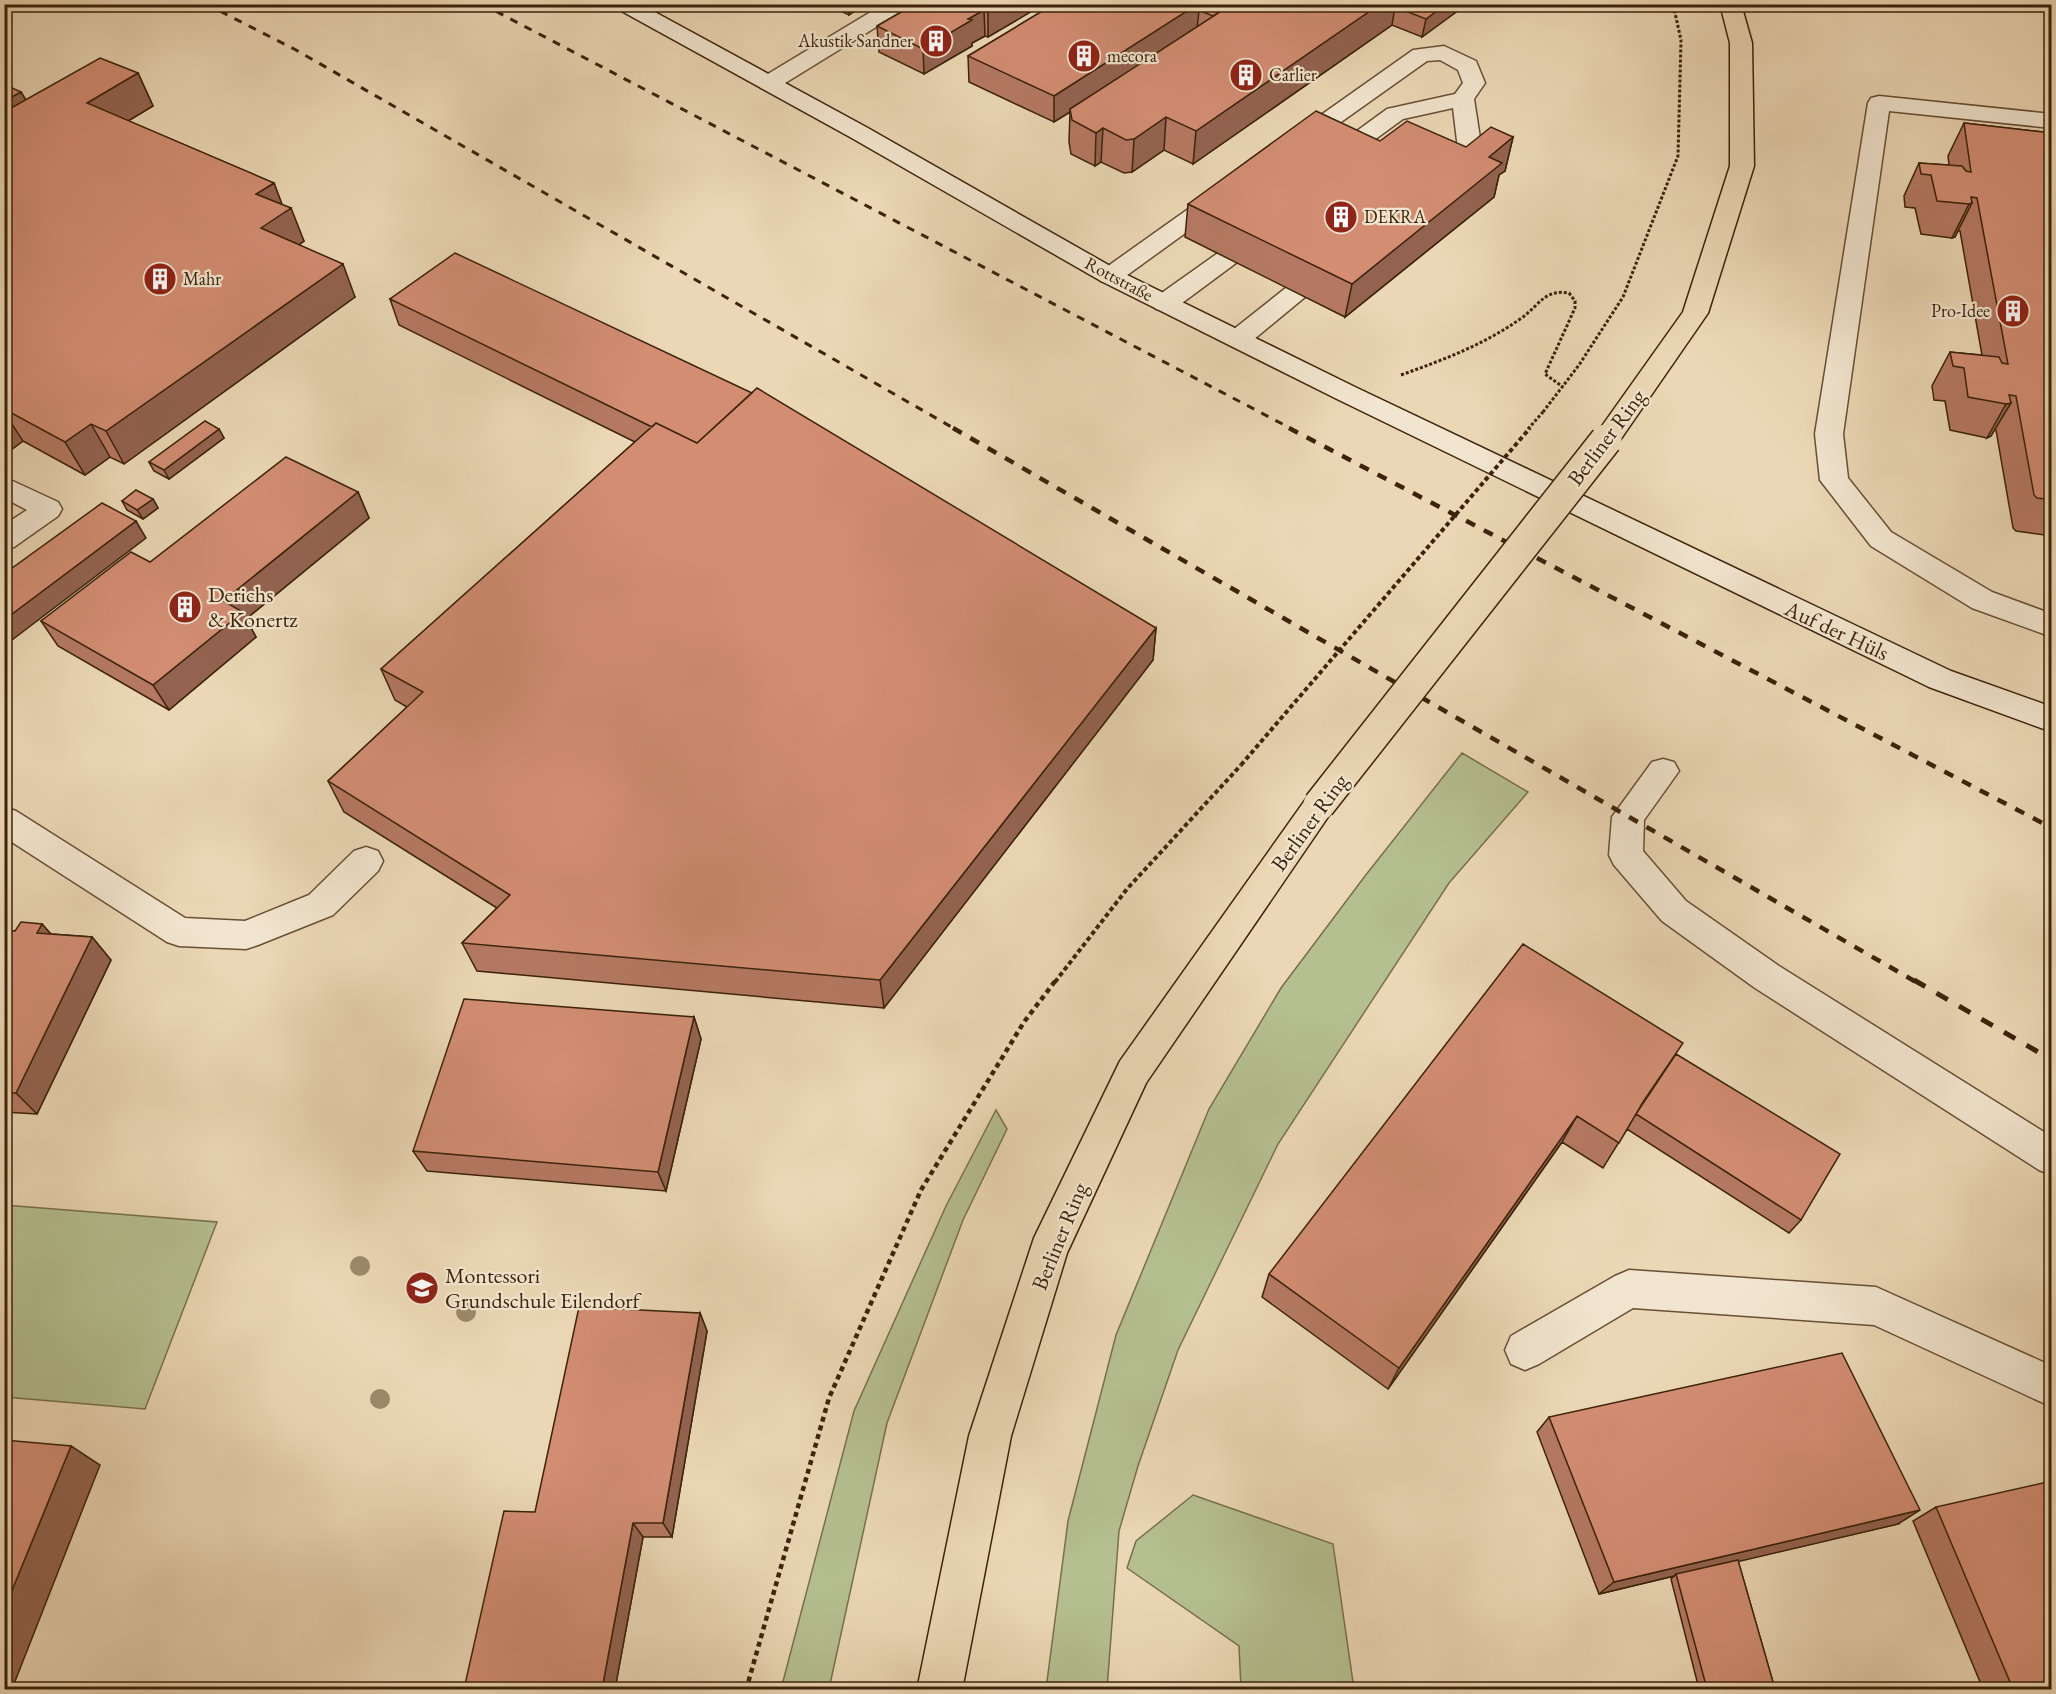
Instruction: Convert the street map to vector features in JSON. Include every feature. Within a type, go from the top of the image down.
[{"type":"main road","name":"Berliner Ring","points":[[939,1689],[990,1436],[1048,1251],[1133,1072],[1319,805],[1606,440],[1695,313],[1742,166],[1741,42],[1730,4]]},
{"type":"street","name":"Rottstraße","points":[[623,4],[769,83],[1110,276],[1628,529]]},
{"type":"street","points":[[769,83],[900,4]]},
{"type":"street","points":[[1279,156],[1421,55],[1443,53],[1468,66],[1474,83],[1463,99],[1470,151],[1432,168]]},
{"type":"street","points":[[1345,161],[1395,114],[1463,99]]},
{"type":"street","points":[[2052,121],[1879,102],[1829,434],[1834,480],[1881,539],[1982,600],[2052,626]]},
{"type":"street","points":[[1110,276],[1242,182]]},
{"type":"street","points":[[1156,299],[1218,253]]},
{"type":"street","points":[[1226,333],[1285,286]]},
{"type":"street","points":[[4,486],[48,509],[4,540]]},
{"type":"street","name":"Auf der Hüls","points":[[1628,529],[1940,679],[2052,720]]},
{"type":"street","points":[[1663,771],[1628,817],[1626,855],[1674,911],[1767,977],[2052,1158]]},
{"type":"street","points":[[4,820],[179,932],[246,935],[321,905],[366,861]]},
{"type":"street","points":[[1525,1350],[1629,1289],[1875,1306],[2052,1386]]},
{"type":"path","points":[[746,1689],[829,1398],[921,1190],[1024,1022],[1127,889],[1241,765],[1544,412],[1623,297],[1678,156],[1681,40],[1673,4]]},
{"type":"path","points":[[1397,376],[1470,350],[1522,317],[1556,291],[1569,293],[1575,301],[1575,308],[1545,374],[1563,387]]},
{"type":"path","points":[[1518,1689],[1555,1685]]},
{"type":"green space","points":[[1462,753],[1528,792],[1449,883],[1278,1144],[1178,1350],[1138,1466],[1119,1531],[1107,1689],[1046,1689],[1068,1521],[1116,1335],[1209,1109],[1281,988]]},
{"type":"green space","points":[[996,1110],[1007,1129],[963,1220],[887,1423],[829,1689],[781,1689],[854,1411],[946,1206]]},
{"type":"green space","points":[[4,1205],[217,1222],[145,1409],[5,1397]]},
{"type":"green space","points":[[1193,1495],[1333,1544],[1354,1689],[1241,1689],[1239,1646],[1127,1568],[1136,1541]]},
{"type":"building","points":[[915,4],[1000,4],[988,12],[984,10],[968,19],[972,20],[923,49],[877,26]]},
{"type":"building","points":[[1054,4],[1198,4],[1054,96],[968,56]]},
{"type":"building","points":[[1206,4],[1232,4],[1213,16],[1198,10]]},
{"type":"building","points":[[1232,4],[1380,4],[1196,131],[1166,117],[1134,139],[1126,140],[1103,128],[1096,133],[1072,120],[1070,109]]},
{"type":"building","points":[[1399,4],[1446,4],[1426,19],[1395,7]]},
{"type":"building","name":"Mahr","points":[[100,58],[138,73],[87,103],[274,183],[256,194],[291,208],[261,228],[343,264],[106,431],[91,424],[65,442],[4,409],[4,112]]},
{"type":"building","points":[[10,87],[21,92],[4,101],[4,90]]},
{"type":"building","name":"DEKRA","points":[[1316,111],[1380,141],[1407,121],[1466,147],[1491,127],[1513,137],[1489,157],[1502,163],[1352,284],[1188,204]]},
{"type":"building","name":"Pro-Idee","points":[[1964,123],[2052,133],[2052,500],[2037,498],[2034,495],[2016,396],[2009,395],[2011,403],[2006,404],[1968,397],[1964,368],[1953,366],[1950,352],[1999,357],[2002,363],[2008,364],[1977,198],[1971,197],[1972,203],[1969,204],[1937,201],[1931,175],[1921,174],[1919,163],[1962,166],[1966,171],[1971,172]]},
{"type":"building","points":[[455,253],[752,393],[697,443],[656,423],[652,427],[390,299]]},
{"type":"building","points":[[757,388],[1156,628],[880,980],[462,943],[510,895],[328,781],[423,692],[381,669],[656,423],[697,443]]},
{"type":"building","points":[[205,421],[219,429],[164,470],[149,462]]},
{"type":"building","name":"Derichs & Konertz","points":[[286,457],[358,492],[223,601],[243,612],[153,685],[41,621],[131,552],[150,562]]},
{"type":"building","points":[[136,490],[153,499],[137,510],[122,501]]},
{"type":"building","points":[[102,503],[136,521],[4,620],[4,574]]},
{"type":"building","points":[[21,922],[42,924],[37,933],[92,937],[16,1093],[4,1093],[4,931],[15,931]]},
{"type":"building","points":[[1523,944],[1683,1043],[1643,1102],[1619,1143],[1577,1116],[1399,1368],[1269,1274]]},
{"type":"building","points":[[464,999],[694,1017],[658,1172],[413,1151]]},
{"type":"building","points":[[1676,1054],[1840,1154],[1801,1220],[1636,1114]]},
{"type":"building","points":[[579,1307],[700,1313],[663,1523],[633,1523],[602,1689],[464,1689],[504,1511],[535,1512]]},
{"type":"building","points":[[1842,1353],[1920,1510],[1614,1582],[1549,1417]]},
{"type":"building","points":[[4,1440],[71,1446],[4,1610]]},
{"type":"building","points":[[2052,1481],[2052,1689],[2013,1689],[1936,1507]]},
{"type":"building","points":[[1738,1560],[1775,1689],[1707,1689],[1676,1574]]},
{"type":"railway","points":[[206,4],[296,50],[955,429]]},
{"type":"railway","points":[[482,4],[1292,429]]},
{"type":"railway","points":[[953,428],[1916,982]]},
{"type":"railway","points":[[1289,428],[2052,828]]},
{"type":"railway","points":[[1914,980],[2052,1060]]},
{"type":"place","name":"Akustik Sandner","points":[[936,41]]},
{"type":"place","name":"mecora","points":[[1084,56]]},
{"type":"place","name":"Carlier","points":[[1246,75]]},
{"type":"place","name":"DEKRA","points":[[1341,217]]},
{"type":"place","name":"Mahr","points":[[160,279]]},
{"type":"place","name":"Pro-Idee","points":[[2013,311]]},
{"type":"place","name":"Derichs & Konertz","points":[[185,607]]},
{"type":"place","name":"Montessori Grundschule Eilendorf","points":[[422,1288]]}]
